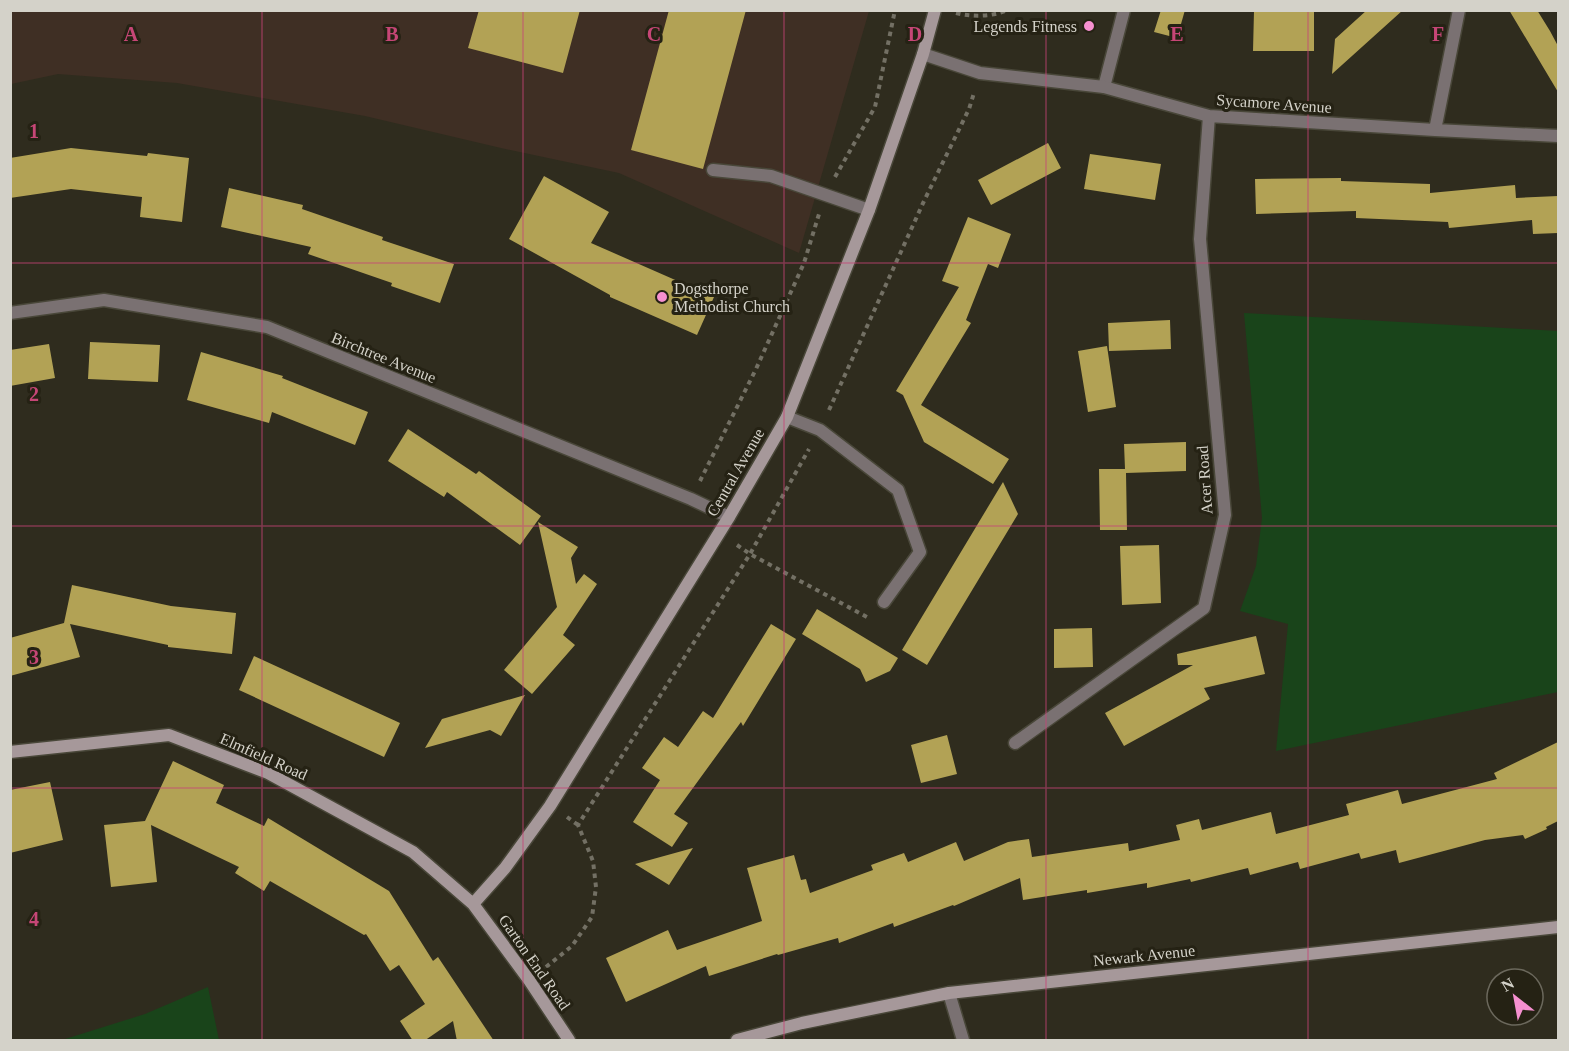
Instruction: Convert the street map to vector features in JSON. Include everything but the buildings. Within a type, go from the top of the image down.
[{"type":"street","name":"Central Avenue","points":[[473,904],[505,868],[550,806],[729,517],[787,417],[869,210],[935,10]]},
{"type":"street","points":[[1104,87],[1124,10]]},
{"type":"street","points":[[1435,130],[1459,10]]},
{"type":"street","name":"Sycamore Avenue","points":[[922,54],[980,73],[1104,87],[1209,116],[1558,136]]},
{"type":"street","name":"Acer Road","points":[[1015,743],[1204,608],[1225,515],[1200,239],[1209,116]]},
{"type":"street","points":[[713,170],[771,176],[869,210]]},
{"type":"street","name":"Birchtree Avenue","points":[[10,313],[104,300],[267,327],[691,499],[729,517]]},
{"type":"street","points":[[787,417],[820,430],[898,490],[920,552],[884,602]]},
{"type":"street","name":"Elmfield Road","points":[[10,752],[169,735],[268,773],[377,831],[413,852],[473,904]]},
{"type":"street","name":"Garton End Road","points":[[473,904],[529,980],[569,1041]]},
{"type":"street","name":"Newark Avenue","points":[[737,1041],[802,1023],[949,993],[1558,927]]},
{"type":"street","points":[[949,993],[963,1041]]},
{"type":"path","points":[[691,499],[756,369],[804,263],[826,194],[875,107],[895,10]]},
{"type":"path","points":[[954,12],[970,16],[998,15],[1008,10]]},
{"type":"path","points":[[529,980],[572,946],[592,917],[596,887],[592,861],[579,825],[750,554],[820,430],[924,201],[969,109],[980,73]]},
{"type":"path","points":[[719,533],[750,554],[869,618],[884,602]]},
{"type":"shaded area","points":[[11,11],[869,11],[799,253],[619,173],[365,116],[177,83],[58,74],[11,84]]},
{"type":"green space","points":[[1244,313],[1558,331],[1558,692],[1276,751],[1288,624],[1240,611],[1256,566],[1262,518]]},
{"type":"green space","points":[[208,987],[219,1040],[62,1040],[145,1014]]},
{"type":"place","name":"Legends Fitness","points":[[1089,26]]},
{"type":"place","name":"Dogsthorpe Methodist Church","points":[[662,297]]}]
